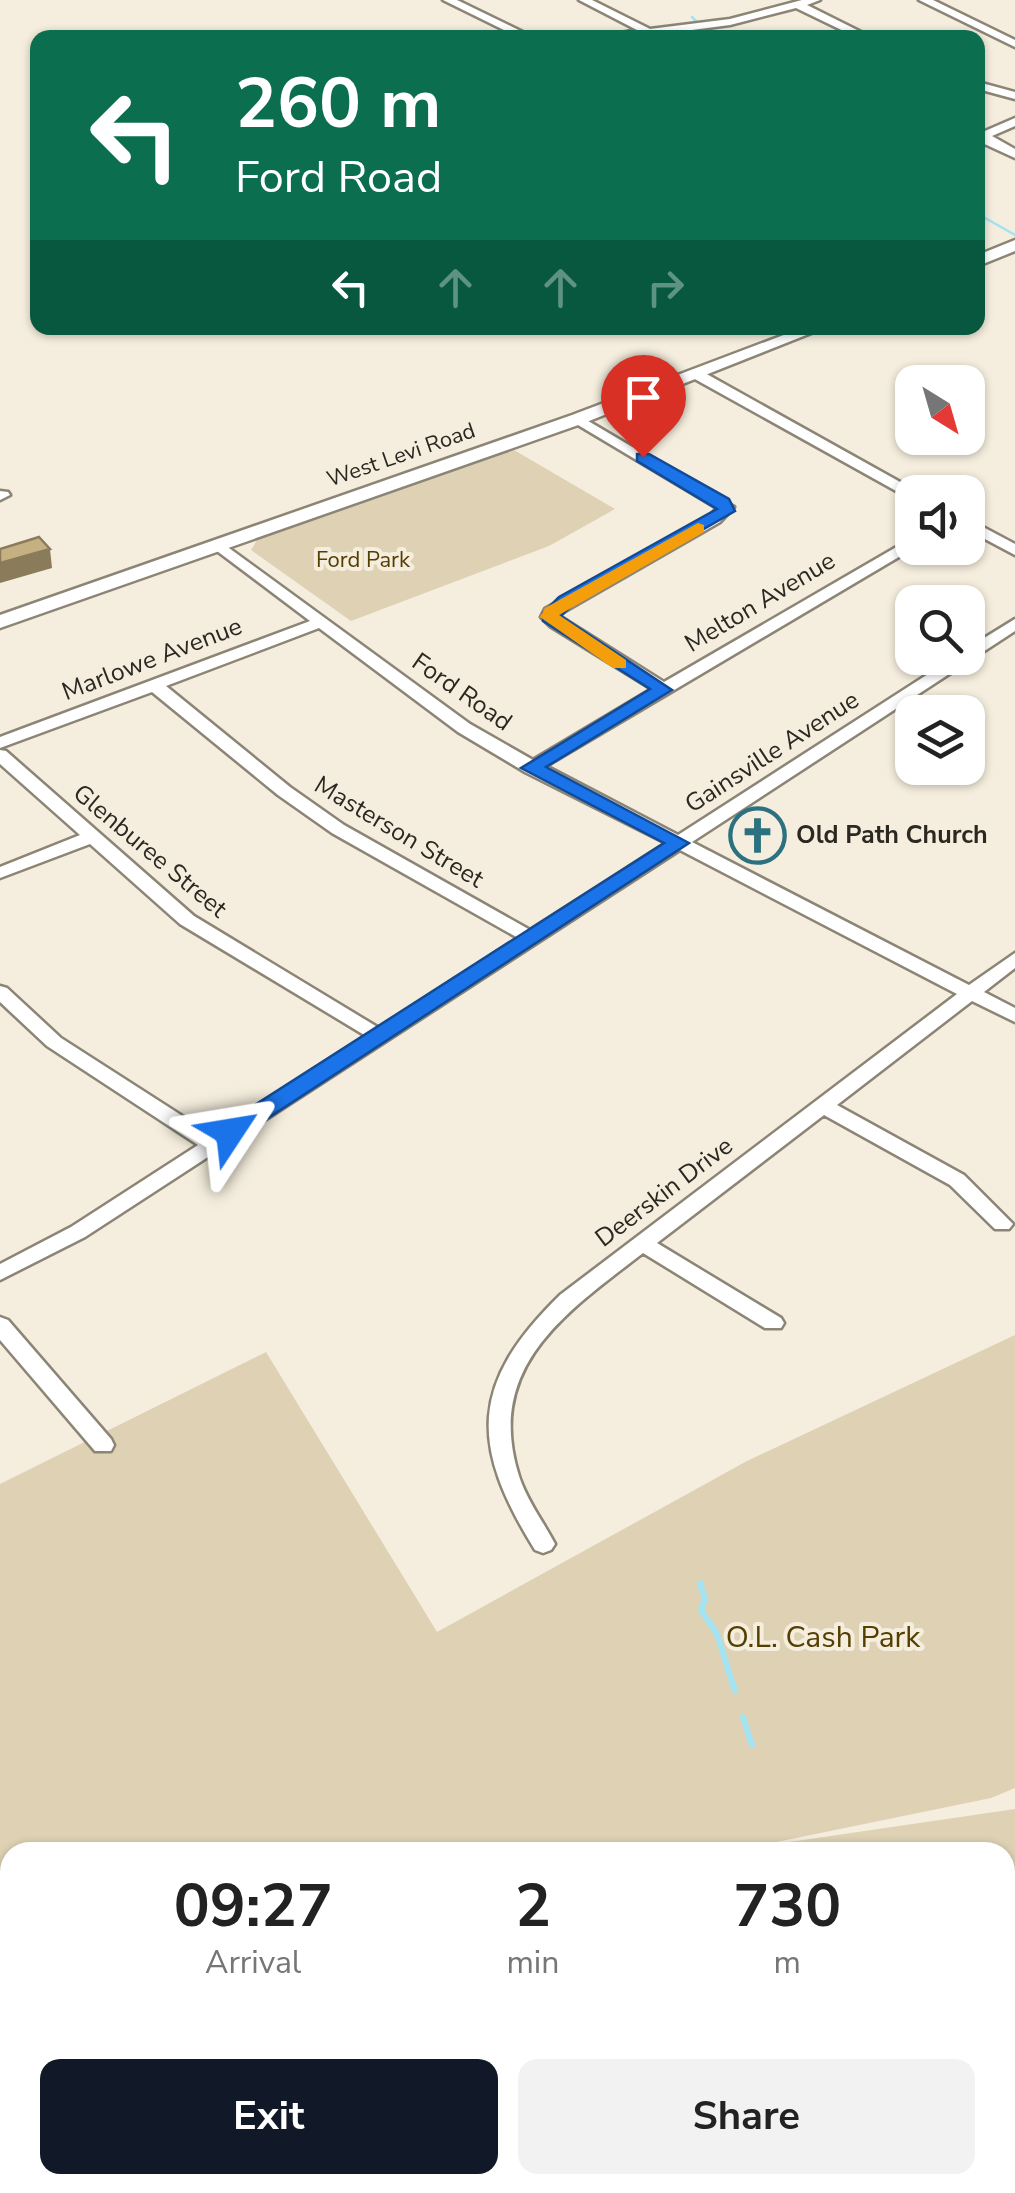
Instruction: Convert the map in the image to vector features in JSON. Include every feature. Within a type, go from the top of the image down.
[{"type":"street","points":[[448,0],[513,30]]},
{"type":"street","points":[[584,0],[645,30],[730,22],[815,0]]},
{"type":"street","points":[[924,0],[1015,44]]},
{"type":"street","points":[[798,5],[851,30]]},
{"type":"street","points":[[985,87],[1015,96]]},
{"type":"street","points":[[985,134],[1015,122]]},
{"type":"street","points":[[985,139],[1015,154]]},
{"type":"street","points":[[985,256],[1015,245]]},
{"type":"street","name":"West Levi Road","points":[[0,622],[698,375],[798,335]]},
{"type":"street","points":[[698,375],[895,485]]},
{"type":"street","points":[[578,418],[726,507],[715,519],[551,612],[556,623],[663,690]]},
{"type":"street","points":[[985,533],[1015,550]]},
{"type":"street","name":"Ford Road","points":[[218,546],[464,728],[531,768],[1015,1016]]},
{"type":"street","name":"Melton Avenue","points":[[531,768],[895,552]]},
{"type":"street","name":"Marlowe Avenue","points":[[0,742],[321,622]]},
{"type":"street","name":"Gainsville Avenue","points":[[985,643],[1015,624]]},
{"type":"street","name":"Gainsville Avenue","points":[[0,1272],[78,1232],[936,675]]},
{"type":"street","name":"Masterson Street","points":[[154,685],[284,791],[338,829],[531,938]]},
{"type":"street","name":"Glenburee Street","points":[[0,755],[187,920],[378,1036]]},
{"type":"street","points":[[0,873],[91,837]]},
{"type":"street","name":"Deerskin Drive","points":[[544,1544],[514,1498],[502,1463],[498,1419],[507,1377],[526,1342],[546,1319],[642,1243],[1015,959]]},
{"type":"street","points":[[0,992],[54,1042],[211,1144]]},
{"type":"street","points":[[823,1106],[957,1180],[1002,1224]]},
{"type":"street","points":[[642,1243],[773,1323]]},
{"type":"street","points":[[0,1325],[102,1445]]},
{"type":"green space","name":"Ford Park","points":[[514,450],[615,509],[549,546],[351,621],[251,550],[257,540]]},
{"type":"green space","name":"O.L. Cash Park","points":[[1015,1335],[1015,1788],[991,1798],[777,1842],[0,1842],[0,1484],[266,1352],[437,1632],[747,1461]]},
{"type":"green space","points":[[1015,1809],[1015,1842],[789,1842]]},
{"type":"building","points":[[39,537],[50,549],[0,563],[0,549]]},
{"type":"waterway","points":[[692,17],[696,21]]},
{"type":"waterway","points":[[985,218],[1015,235]]},
{"type":"waterway","points":[[700,1583],[705,1599],[701,1610],[717,1634],[735,1691]]},
{"type":"waterway","points":[[743,1717],[752,1745]]},
{"type":"slow traffic","points":[[620,664],[556,623],[551,612],[698,528]]},
{"type":"place","name":"Old Path Church","points":[[757,835]]},
{"type":"route","points":[[230,1132],[678,843],[531,768],[663,690],[550,617],[552,610],[566,601],[726,511],[723,503],[643,457]]}]
